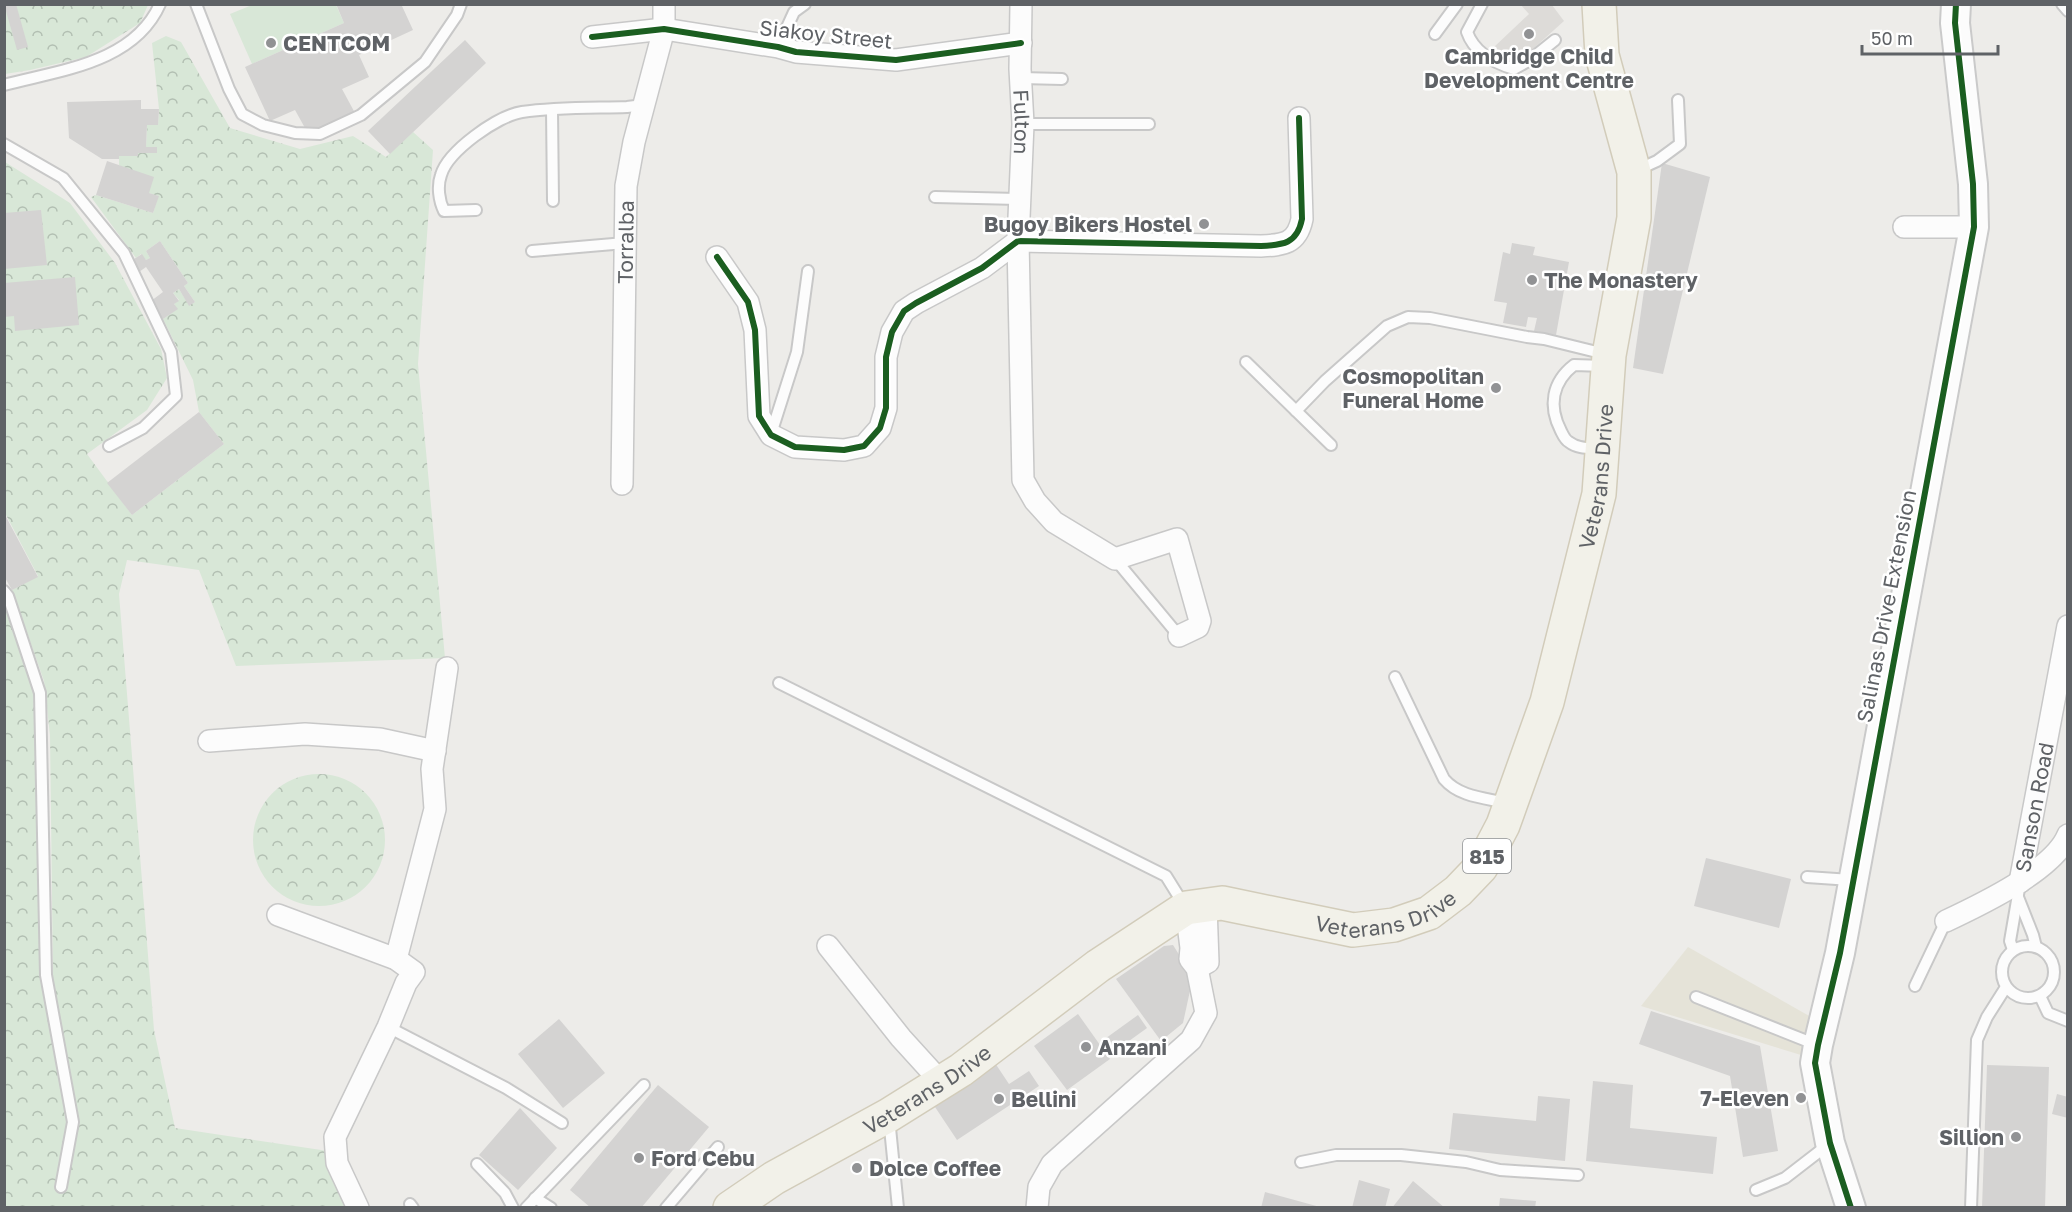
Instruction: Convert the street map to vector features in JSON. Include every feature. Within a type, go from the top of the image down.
[{"type":"main road","name":"Veterans Drive","points":[[730,1208],[774,1178],[889,1115],[961,1070],[1098,966],[1196,907],[1222,903],[1353,930],[1394,925],[1430,913],[1458,891],[1481,867],[1503,825],[1546,702],[1599,495],[1608,361],[1634,218],[1634,172],[1602,55],[1599,4]]},
{"type":"street","name":"Torralba","points":[[622,484],[626,186],[634,142],[664,29],[664,4]]},
{"type":"street","name":"Fulton","points":[[1021,4],[1023,124],[1018,241],[1023,480],[1035,501],[1054,522],[1115,559]]},
{"type":"street","name":"Salinas Drive Extension","points":[[1851,1208],[1830,1143],[1815,1064],[1840,953],[1974,227],[1973,184],[1955,23],[1956,4]]},
{"type":"street","name":"Siakoy Street","points":[[592,37],[664,29],[778,47],[796,52],[896,60],[1020,43]]},
{"type":"street","points":[[717,257],[748,302],[755,330],[759,416],[771,435],[795,447],[844,450],[864,446],[879,428],[885,408],[886,357],[892,332],[904,311],[982,268],[1018,241],[1283,245],[1296,235],[1302,219],[1299,118]]},
{"type":"street","points":[[1904,227],[1974,227]]},
{"type":"street","points":[[1115,559],[1177,539],[1200,621],[1198,627],[1179,636]]},
{"type":"street","name":"Sanson Road","points":[[2019,890],[2067,626]]},
{"type":"street","points":[[396,959],[435,809],[432,769],[447,668]]},
{"type":"street","points":[[209,741],[306,734],[380,740],[435,751]]},
{"type":"street","points":[[1946,921],[2019,890],[2064,844],[2067,835]]},
{"type":"street","points":[[1037,1208],[1039,1186],[1052,1164],[1191,1040],[1206,1013],[1197,968],[1208,963],[1196,907]]},
{"type":"street","points":[[278,915],[396,959],[414,972],[406,983],[388,1027],[335,1137],[337,1163],[358,1208]]},
{"type":"street","points":[[828,946],[901,1038],[941,1082]]},
{"type":"lane","points":[[4,85],[87,63],[118,51],[139,35],[156,14],[160,4]]},
{"type":"lane","points":[[196,4],[242,114],[273,128],[295,133],[320,134],[361,115],[425,62],[457,15],[461,4]]},
{"type":"lane","points":[[778,47],[794,12],[805,4]]},
{"type":"lane","points":[[1435,34],[1457,4]]},
{"type":"lane","points":[[1482,4],[1467,32],[1471,44],[1495,62],[1514,69],[1556,40]]},
{"type":"lane","points":[[2062,4],[2067,11]]},
{"type":"lane","points":[[1021,78],[1062,79]]},
{"type":"lane","points":[[1634,172],[1680,144],[1678,100]]},
{"type":"lane","points":[[477,210],[444,211],[439,201],[441,175],[455,152],[486,128],[519,112],[644,105]]},
{"type":"lane","points":[[552,110],[553,201]]},
{"type":"lane","points":[[1023,124],[1149,124]]},
{"type":"lane","points":[[4,144],[63,178],[124,253],[171,352],[176,396],[143,428],[109,446]]},
{"type":"lane","points":[[935,197],[1020,199]]},
{"type":"lane","points":[[532,251],[625,243]]},
{"type":"lane","points":[[771,435],[797,352],[808,271]]},
{"type":"lane","points":[[1296,411],[1325,381],[1387,326],[1408,317],[1430,318],[1527,338],[1544,339],[1608,361]]},
{"type":"lane","points":[[1601,449],[1580,448],[1567,442],[1555,419],[1554,396],[1562,375],[1574,364],[1608,361]]},
{"type":"lane","points":[[1246,362],[1331,445]]},
{"type":"lane","points":[[1115,559],[1179,636]]},
{"type":"lane","points":[[4,591],[8,596],[40,693],[46,975],[73,1122],[61,1187]]},
{"type":"lane","points":[[1395,677],[1444,779],[1450,786],[1466,794],[1510,804]]},
{"type":"lane","points":[[780,683],[1166,876],[1196,907]]},
{"type":"lane","points":[[1808,877],[1852,880]]},
{"type":"lane","points":[[2019,890],[2036,947]]},
{"type":"lane","points":[[2013,950],[2010,941],[2019,890]]},
{"type":"lane","points":[[1915,986],[1946,921]]},
{"type":"lane","points":[[2020,947],[2036,947],[2049,956],[2054,970],[2051,985],[2040,996],[2019,998],[2006,987],[2001,972],[2003,963],[2013,950],[2020,947]]},
{"type":"lane","points":[[1971,1208],[1977,1040],[1987,1017],[2006,987]]},
{"type":"lane","points":[[2040,996],[2048,1013],[2067,1021]]},
{"type":"lane","points":[[1696,997],[1818,1045]]},
{"type":"lane","points":[[388,1027],[506,1088],[562,1123]]},
{"type":"lane","points":[[526,1208],[644,1085]]},
{"type":"lane","points":[[889,1115],[898,1208]]},
{"type":"lane","points":[[1756,1190],[1785,1178],[1830,1143]]},
{"type":"lane","points":[[666,1208],[718,1147]]},
{"type":"lane","points":[[1301,1162],[1336,1155],[1401,1155],[1466,1162],[1500,1170],[1578,1175]]},
{"type":"lane","points":[[477,1164],[505,1193],[513,1208]]},
{"type":"lane","points":[[535,1198],[551,1208]]},
{"type":"shaded area","name":"Cambridge Child Development Centre","points":[[1521,5],[1552,5],[1564,21],[1513,67],[1494,47],[1529,14]]},
{"type":"shaded area","points":[[1688,947],[1811,1017],[1801,1055],[1641,1006]]},
{"type":"green space","points":[[4,5],[148,5],[140,23],[86,57],[5,74]]},
{"type":"green space","name":"CENTCOM","points":[[252,5],[336,5],[344,23],[252,64],[230,14]]},
{"type":"green space","points":[[166,36],[181,42],[230,128],[300,149],[353,136],[386,157],[413,132],[433,150],[418,364],[445,658],[236,666],[199,570],[127,560],[119,594],[154,1030],[175,1128],[328,1151],[347,1207],[5,1207],[4,591],[40,693],[42,981],[68,1122],[55,1189],[67,1191],[78,1125],[53,978],[50,735],[44,681],[12,590],[38,576],[5,513],[5,162],[70,203],[115,263],[161,349],[167,378],[147,410],[87,454],[132,515],[224,444],[199,412],[193,380],[163,319],[177,309],[174,304],[179,300],[173,293],[179,289],[189,305],[195,302],[184,286],[188,283],[160,241],[146,251],[150,258],[146,260],[141,254],[136,258],[91,197],[96,195],[153,213],[158,196],[149,193],[119,165],[119,156],[157,153],[157,147],[146,147],[147,125],[158,125],[159,109],[152,43]]},
{"type":"green space","points":[[319,774],[344,779],[366,793],[380,815],[385,840],[380,865],[366,887],[344,901],[319,906],[294,901],[272,887],[258,865],[253,840],[258,815],[272,793],[294,779]]},
{"type":"building","points":[[4,4],[16,4],[28,47],[17,50]]},
{"type":"building","points":[[336,4],[406,4],[402,6],[413,30],[359,55],[369,77],[342,89],[355,113],[318,130],[305,128],[295,110],[270,121],[245,67],[344,23]]},
{"type":"building","points":[[465,40],[486,63],[390,154],[368,131]]},
{"type":"building","points":[[141,100],[141,109],[159,109],[158,125],[147,125],[146,147],[157,147],[157,153],[138,153],[138,156],[102,159],[69,138],[67,102]]},
{"type":"building","points":[[107,161],[154,177],[149,193],[159,196],[153,213],[96,195]]},
{"type":"building","points":[[1662,163],[1710,177],[1663,374],[1633,368]]},
{"type":"building","points":[[41,210],[47,265],[4,269],[4,213]]},
{"type":"building","points":[[160,241],[188,283],[184,286],[195,302],[189,306],[179,289],[173,293],[179,301],[174,304],[178,309],[163,319],[151,301],[163,292],[146,267],[139,272],[131,261],[142,254],[146,260],[150,258],[146,251]]},
{"type":"building","name":"The Monastery","points":[[1512,243],[1535,247],[1533,255],[1569,262],[1556,335],[1534,331],[1537,318],[1528,317],[1526,327],[1503,323],[1507,303],[1494,301],[1503,252],[1510,254]]},
{"type":"building","points":[[75,277],[79,325],[15,331],[14,316],[4,317],[4,283]]},
{"type":"building","points":[[199,412],[224,444],[132,515],[107,483]]},
{"type":"building","points":[[4,513],[38,577],[12,590],[4,576]]},
{"type":"building","points":[[1706,858],[1791,879],[1779,928],[1694,906]]},
{"type":"building","points":[[1173,945],[1193,977],[1183,1023],[1161,1041],[1116,979],[1164,946]]},
{"type":"building","points":[[1651,1011],[1760,1046],[1778,1151],[1743,1157],[1730,1076],[1639,1044]]},
{"type":"building","points":[[1078,1014],[1110,1059],[1067,1090],[1034,1046]]},
{"type":"building","points":[[1138,1015],[1147,1028],[1111,1054],[1102,1041]]},
{"type":"building","points":[[559,1019],[605,1073],[563,1108],[518,1054]]},
{"type":"building","points":[[995,1063],[1009,1084],[1029,1071],[1039,1086],[957,1140],[933,1104]]},
{"type":"building","name":"Sillion","points":[[1987,1065],[2049,1067],[2045,1208],[1982,1208]]},
{"type":"building","points":[[1593,1081],[1633,1085],[1630,1128],[1717,1137],[1713,1174],[1586,1161]]},
{"type":"building","name":"Ford Cebu","points":[[658,1085],[709,1127],[641,1208],[591,1208],[570,1190]]},
{"type":"building","points":[[2057,1094],[2068,1097],[2068,1118],[2052,1114]]},
{"type":"building","points":[[1538,1096],[1570,1099],[1565,1161],[1449,1149],[1453,1113],[1536,1121]]},
{"type":"building","points":[[520,1108],[557,1148],[518,1190],[479,1155]]},
{"type":"building","points":[[1359,1180],[1390,1189],[1385,1208],[1352,1208]]},
{"type":"building","points":[[1413,1181],[1445,1208],[1392,1208]]},
{"type":"building","points":[[1265,1192],[1320,1207],[1320,1208],[1261,1208]]},
{"type":"building","points":[[1500,1198],[1536,1201],[1535,1208],[1499,1208]]},
{"type":"cycle path","points":[[1851,1208],[1830,1143],[1815,1063],[1840,953],[1974,227],[1973,184],[1955,23],[1956,4]]},
{"type":"cycle path","points":[[592,37],[664,29],[778,47],[796,52],[896,60],[1021,43]]},
{"type":"cycle path","points":[[717,257],[748,302],[755,330],[759,416],[771,435],[795,447],[844,450],[864,446],[880,428],[886,408],[886,357],[892,332],[904,311],[982,268],[1018,241],[1261,246],[1288,242],[1297,234],[1302,219],[1299,118]]},
{"type":"place","name":"Cambridge Child Development Centre","points":[[1529,34]]},
{"type":"place","name":"CENTCOM","points":[[271,43]]},
{"type":"place","name":"Bugoy Bikers Hostel","points":[[1204,224]]},
{"type":"place","name":"The Monastery","points":[[1532,280]]},
{"type":"place","name":"Cosmopolitan Funeral Home","points":[[1496,388]]},
{"type":"place","name":"Anzani","points":[[1086,1047]]},
{"type":"place","name":"7-Eleven","points":[[1801,1098]]},
{"type":"place","name":"Bellini","points":[[999,1099]]},
{"type":"place","name":"Sillion","points":[[2016,1137]]},
{"type":"place","name":"Ford Cebu","points":[[639,1158]]},
{"type":"place","name":"Dolce Coffee","points":[[857,1168]]}]
